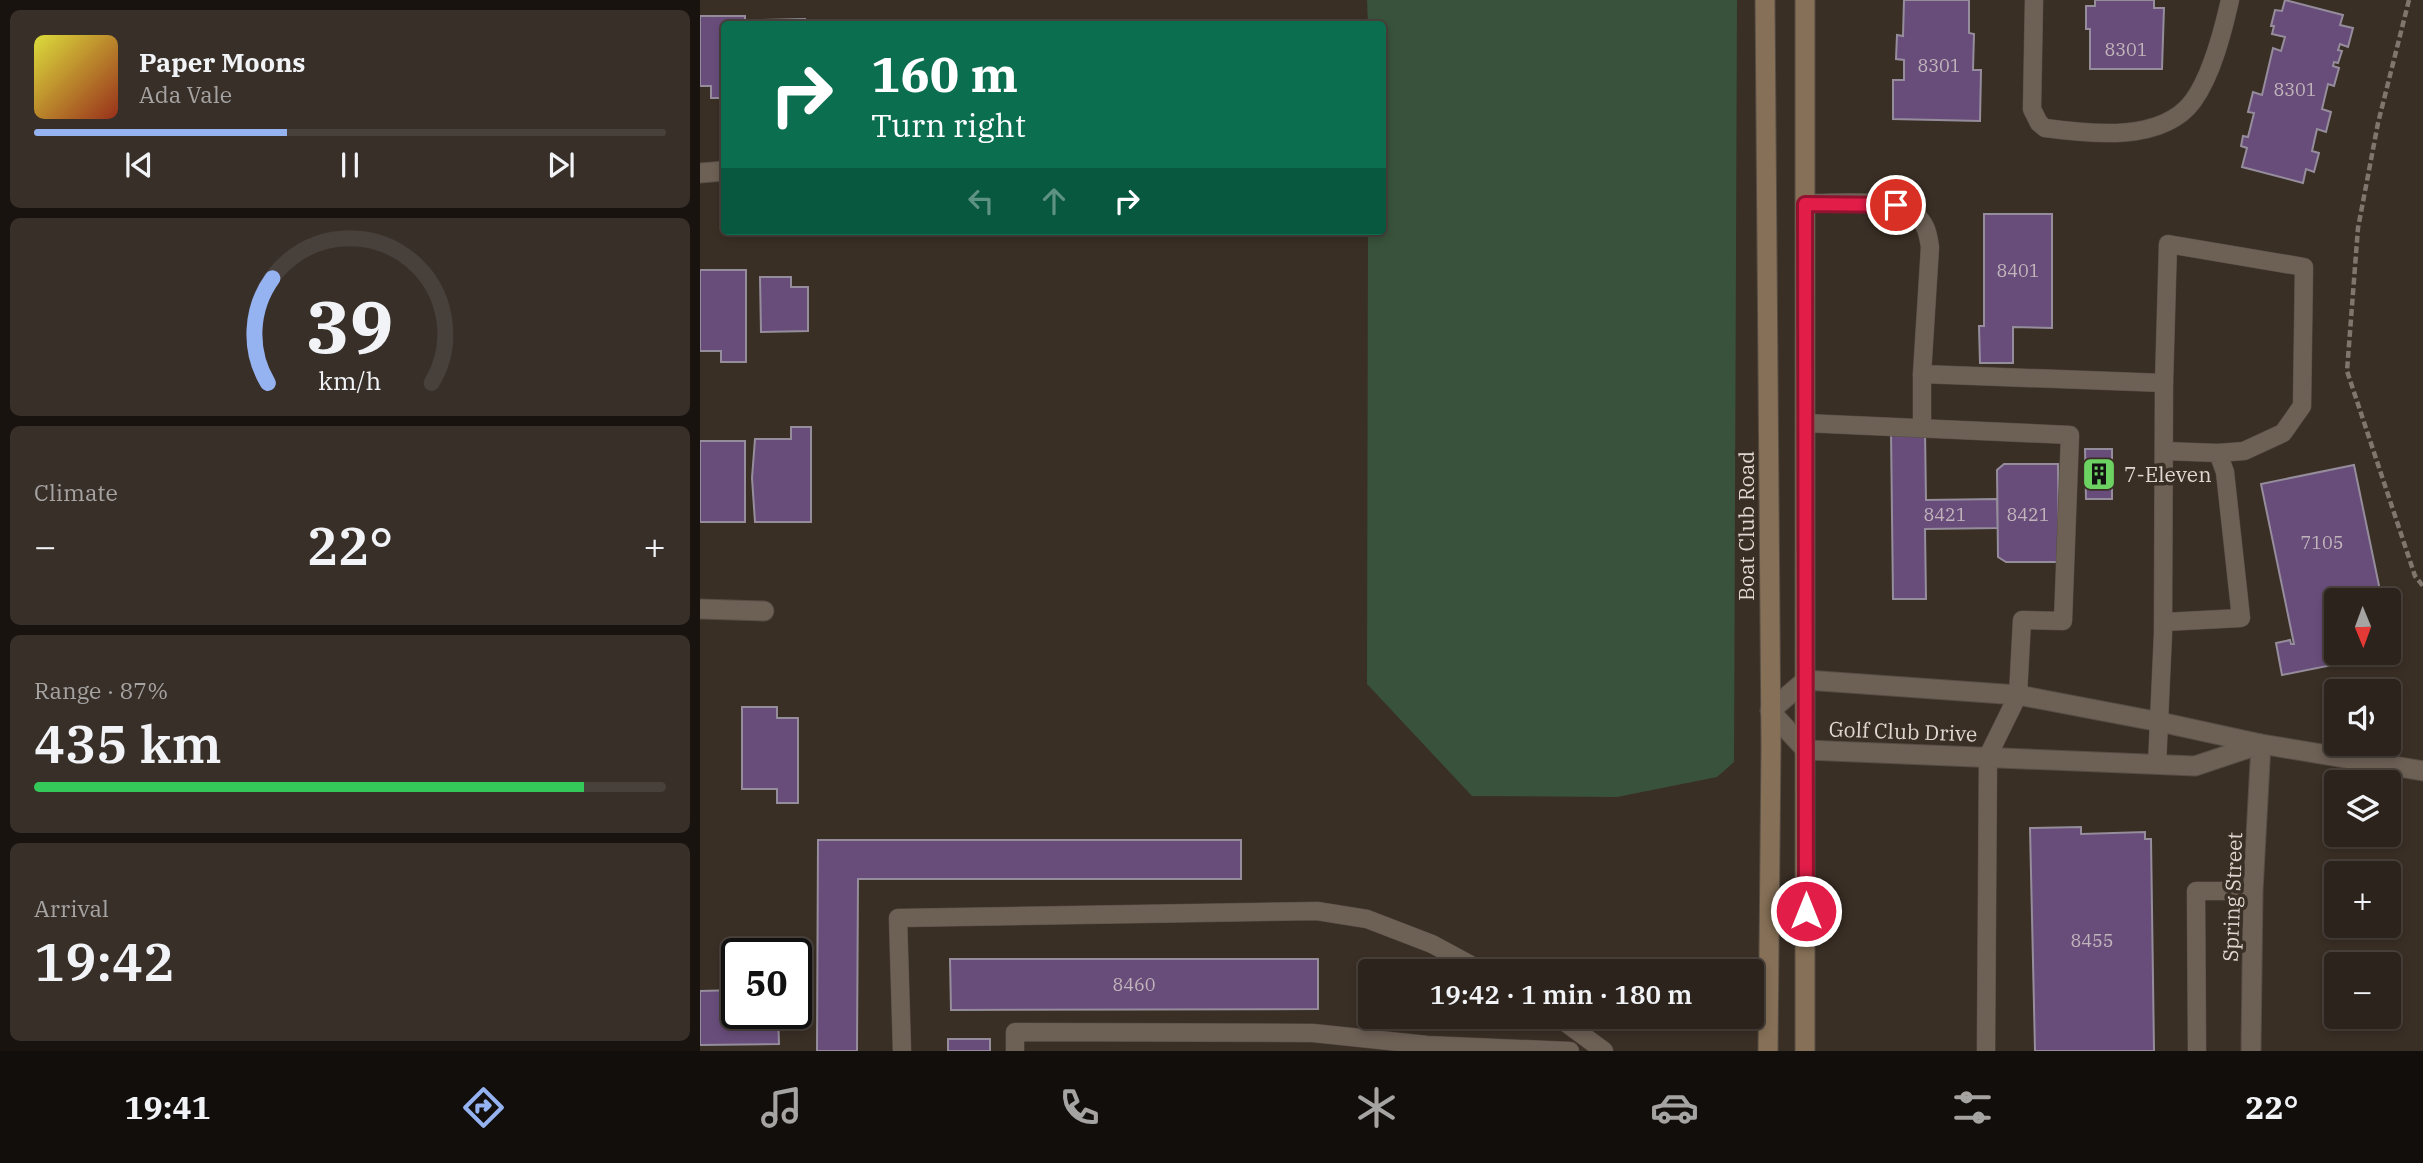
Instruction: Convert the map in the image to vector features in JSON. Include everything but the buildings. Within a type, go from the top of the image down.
[{"type":"main road","name":"Boat Club Road","points":[[1765,0],[1770,711],[1768,1051]]},
{"type":"main road","points":[[1805,0],[1805,1051]]},
{"type":"street","points":[[700,173],[721,171]]},
{"type":"street","points":[[700,608],[764,611]]},
{"type":"street","points":[[1770,711],[1806,680]]},
{"type":"street","name":"Golf Club Drive","points":[[1806,680],[2018,695],[2261,744],[2423,771]]},
{"type":"street","name":"Golf Club Drive","points":[[1770,711],[1806,750],[2195,766],[2261,744]]},
{"type":"street","name":"Spring Street","points":[[2251,1051],[2253,891],[2261,744]]},
{"type":"lane","points":[[2034,0],[2032,100],[2035,118],[2045,128],[2118,132],[2160,126],[2193,102],[2214,56],[2230,0]]},
{"type":"lane","points":[[1805,204],[1896,205],[1917,216],[1927,229],[1930,247],[1922,374],[1923,428]]},
{"type":"lane","points":[[2157,765],[2164,622],[2164,451],[2164,383],[2168,244],[2304,267],[2302,406],[2283,433],[2244,451],[2164,451]]},
{"type":"lane","points":[[1922,374],[2164,383]]},
{"type":"lane","points":[[1805,423],[2070,435],[2063,621],[2021,620],[2018,695],[1988,756],[1986,1051]]},
{"type":"lane","points":[[2164,622],[2241,618],[2225,472],[2218,453]]},
{"type":"lane","points":[[2197,1051],[2196,891],[2253,891]]},
{"type":"lane","points":[[902,1051],[898,918],[1317,911],[1367,919],[1432,944],[1460,959]]},
{"type":"lane","points":[[1574,1029],[1604,1051]]},
{"type":"lane","points":[[1015,1051],[1015,1032],[1314,1033],[1427,1048],[1570,1051]]},
{"type":"lane","points":[[1245,1051],[1246,1033]]},
{"type":"path","points":[[2409,0],[2378,123],[2357,228],[2347,371],[2415,576],[2423,586]]},
{"type":"green space","points":[[1367,0],[1737,0],[1734,762],[1717,777],[1617,797],[1472,796],[1367,684],[1368,235],[1386,235],[1386,21],[1368,21]]},
{"type":"place","name":"7-Eleven","points":[[2099,474]]},
{"type":"route","points":[[1806,911],[1805,204],[1896,205]]}]
